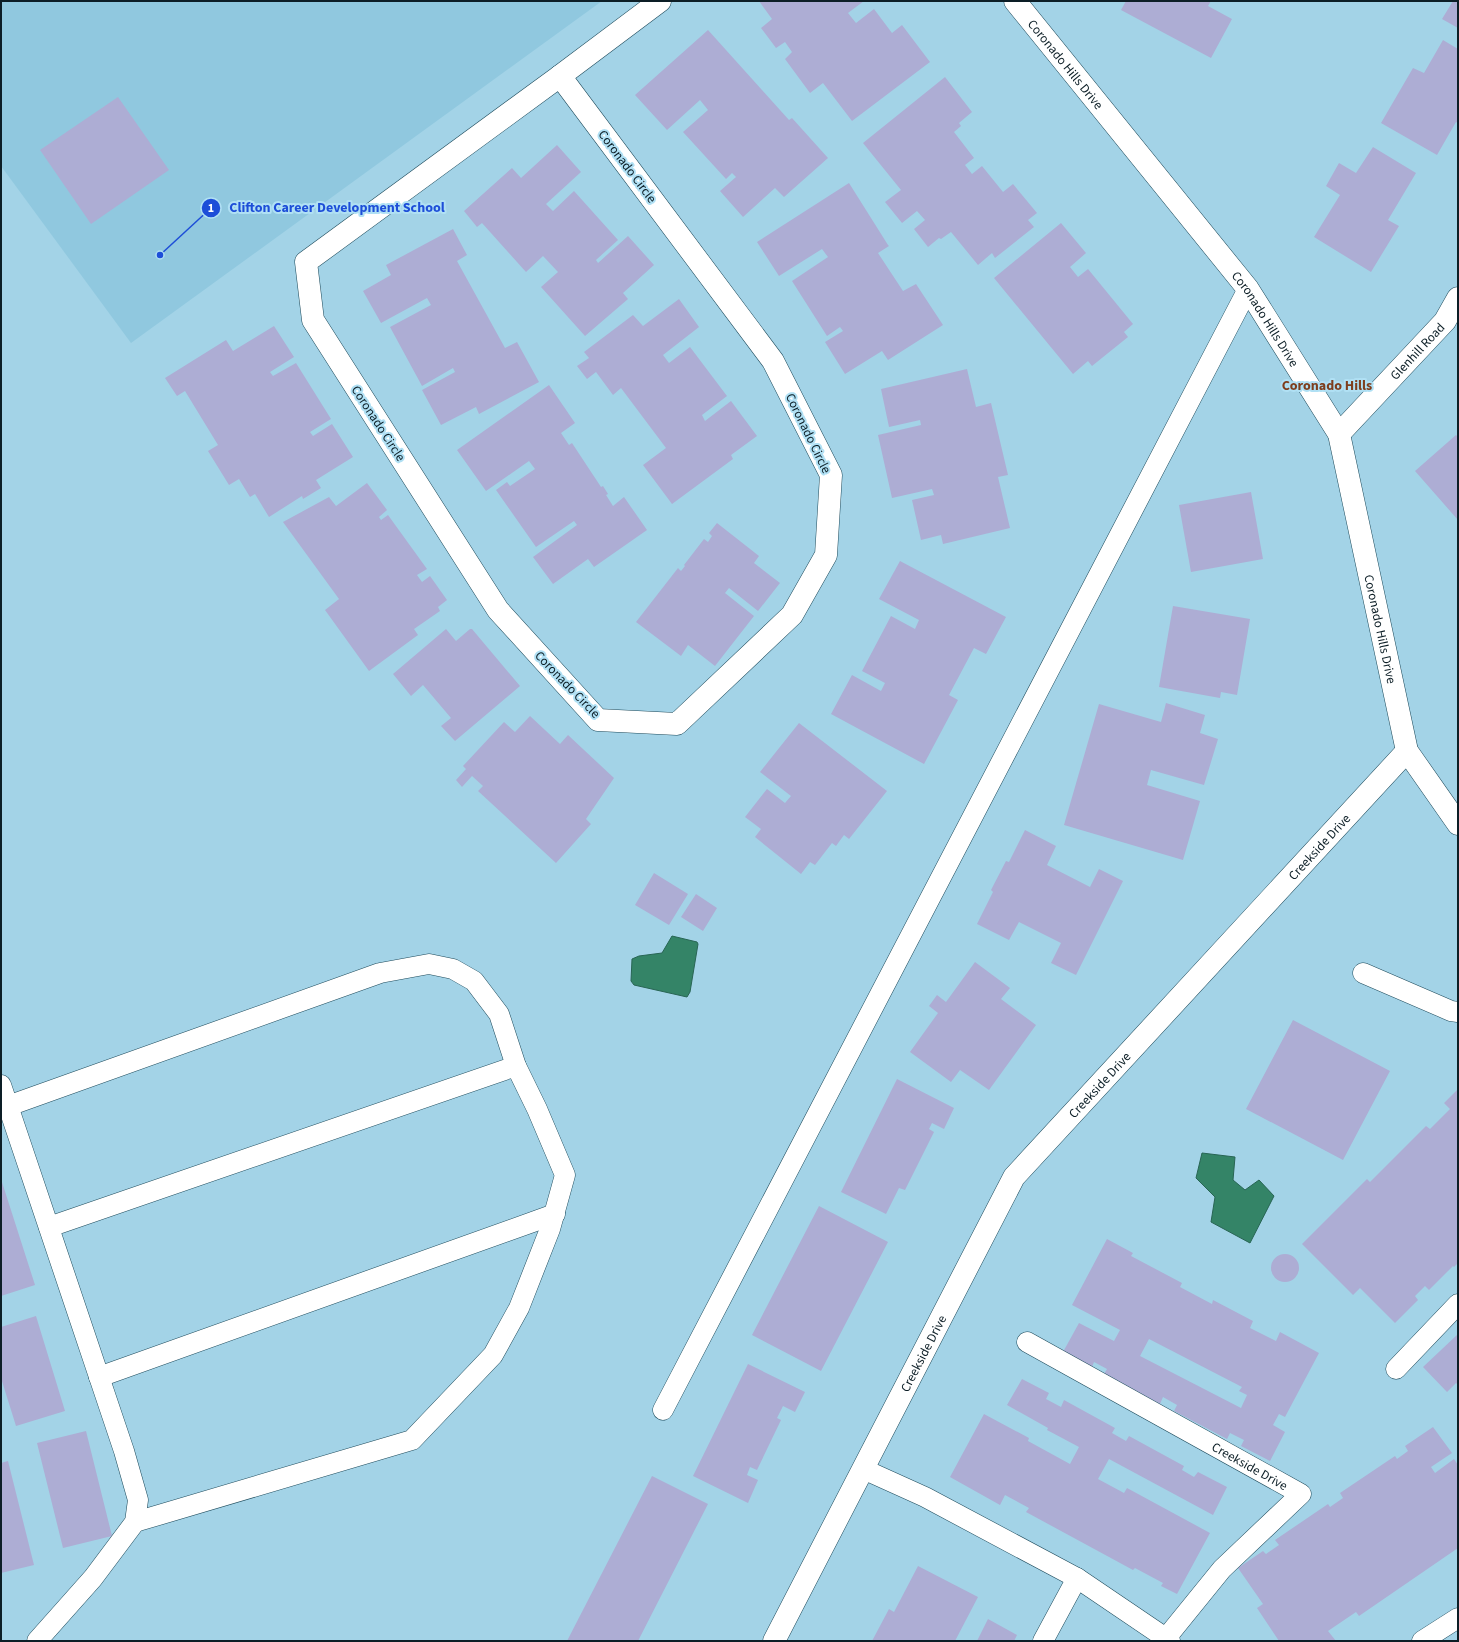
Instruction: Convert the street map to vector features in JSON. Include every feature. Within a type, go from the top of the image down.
[{"type":"street","name":"Coronado Circle","points":[[560,76],[773,361],[831,475],[826,555],[792,615],[678,724],[598,720],[498,610],[313,320],[306,262],[660,1]]},
{"type":"street","name":"Coronado Hills Drive","points":[[1015,1],[1248,289],[1339,434],[1407,751],[1458,824]]},
{"type":"street","name":"Glenhill Road","points":[[1339,434],[1445,321],[1458,298]]},
{"type":"street","name":"Creekside Drive","points":[[774,1641],[1014,1177],[1407,751]]},
{"type":"lane","points":[[663,1410],[1248,289]]},
{"type":"lane","points":[[8,1106],[380,973],[429,964],[453,968],[474,981],[498,1014],[516,1066],[537,1109],[565,1175],[550,1229],[519,1308],[493,1355],[412,1440],[135,1522]]},
{"type":"lane","points":[[1363,973],[1451,1011],[1458,1012]]},
{"type":"lane","points":[[49,1227],[516,1066]]},
{"type":"lane","points":[[1,1085],[124,1451],[138,1500],[135,1522],[93,1578],[37,1641]]},
{"type":"lane","points":[[99,1377],[554,1214]]},
{"type":"lane","points":[[1396,1369],[1458,1304]]},
{"type":"lane","name":"Creekside Drive","points":[[863,1469],[925,1497],[1077,1578],[1168,1639],[1222,1569],[1301,1494],[1026,1342]]},
{"type":"lane","points":[[1043,1641],[1077,1578]]},
{"type":"lane","points":[[1422,1641],[1458,1618]]},
{"type":"shaded area","points":[[1,1],[602,1],[131,343],[1,166]]},
{"type":"shaded area","points":[[672,936],[697,942],[698,944],[690,992],[687,997],[634,985],[631,981],[632,959],[639,956],[662,953]]},
{"type":"shaded area","points":[[1202,1153],[1235,1157],[1233,1180],[1245,1190],[1259,1180],[1274,1196],[1250,1243],[1211,1222],[1215,1197],[1196,1178]]},
{"type":"building","points":[[759,1],[864,1],[848,13],[856,23],[874,9],[892,33],[902,25],[930,62],[852,121],[823,83],[810,93],[785,59],[792,52],[785,42],[776,48],[761,28],[772,19]]},
{"type":"building","points":[[1126,1],[1211,1],[1208,6],[1232,19],[1211,58],[1121,10]]},
{"type":"building","points":[[1453,1],[1458,1],[1458,28],[1442,19]]},
{"type":"building","points":[[708,30],[789,120],[792,118],[828,158],[784,197],[775,188],[743,217],[720,191],[736,177],[732,173],[726,179],[683,132],[708,110],[700,100],[667,130],[635,95]]},
{"type":"building","points":[[1443,40],[1458,49],[1458,123],[1456,122],[1437,155],[1381,123],[1413,68],[1424,73]]},
{"type":"building","points":[[945,77],[972,112],[959,123],[961,126],[954,132],[974,158],[965,165],[972,174],[982,166],[1003,192],[1013,184],[1037,213],[1028,220],[1034,227],[995,258],[992,253],[978,265],[951,232],[941,239],[939,238],[928,247],[914,229],[925,220],[917,211],[902,223],[885,202],[901,190],[863,143]]},
{"type":"building","points":[[118,97],[169,170],[91,224],[40,150]]},
{"type":"building","points":[[557,145],[581,172],[546,204],[553,211],[574,191],[618,240],[596,260],[598,263],[628,236],[654,265],[623,293],[628,299],[585,336],[541,287],[558,272],[543,256],[526,272],[482,223],[477,227],[464,211],[512,168],[521,178]]},
{"type":"building","points":[[1373,147],[1416,173],[1388,220],[1399,226],[1371,272],[1314,237],[1340,195],[1326,186],[1339,163],[1356,173]]},
{"type":"building","points":[[849,183],[889,246],[878,253],[903,291],[916,284],[943,325],[888,360],[882,351],[845,374],[825,342],[843,331],[840,327],[827,336],[792,281],[828,257],[822,249],[779,276],[757,242]]},
{"type":"building","points":[[1061,223],[1086,253],[1070,267],[1078,277],[1088,269],[1133,324],[1124,332],[1128,337],[1092,366],[1088,361],[1073,374],[994,278]]},
{"type":"building","points":[[453,229],[467,255],[457,261],[505,348],[517,342],[539,382],[479,414],[476,407],[441,425],[422,390],[455,372],[453,368],[422,386],[390,327],[431,305],[427,298],[381,323],[363,291],[391,275],[386,265]]},
{"type":"building","points":[[679,299],[699,327],[663,355],[669,363],[690,347],[727,396],[702,415],[705,421],[731,401],[757,436],[731,455],[733,459],[672,504],[643,465],[666,448],[621,388],[613,395],[596,372],[587,379],[577,366],[589,358],[584,352],[633,315],[643,326]]},
{"type":"building","points":[[274,326],[294,357],[270,372],[273,376],[296,363],[331,419],[310,432],[313,436],[332,424],[353,457],[316,480],[321,488],[303,499],[302,496],[269,517],[255,494],[250,497],[239,479],[229,485],[208,451],[218,445],[185,391],[177,396],[165,378],[226,340],[233,351]]},
{"type":"building","points":[[967,369],[976,407],[991,403],[1008,475],[998,477],[1010,528],[943,544],[941,535],[921,540],[912,500],[934,495],[932,489],[892,498],[878,435],[921,425],[920,420],[889,427],[881,389]]},
{"type":"building","points":[[549,385],[575,423],[561,433],[569,445],[572,443],[601,487],[603,486],[608,494],[606,495],[613,506],[624,497],[647,530],[594,567],[588,559],[553,584],[533,557],[577,525],[574,521],[536,547],[496,490],[507,482],[510,486],[535,469],[529,461],[486,491],[457,450]]},
{"type":"building","points":[[1456,435],[1458,437],[1458,520],[1415,471]]},
{"type":"building","points":[[367,483],[387,510],[379,517],[381,520],[388,515],[427,569],[417,575],[422,582],[430,576],[447,600],[438,607],[440,611],[414,629],[418,635],[369,671],[325,610],[339,599],[283,522],[329,497],[336,506]]},
{"type":"building","points":[[1251,492],[1263,559],[1191,572],[1179,505]]},
{"type":"building","points":[[717,523],[759,556],[754,563],[780,583],[758,611],[729,588],[725,593],[754,616],[715,666],[688,645],[681,656],[636,622],[678,568],[681,571],[704,539],[708,542],[712,536],[709,533]]},
{"type":"building","points":[[900,561],[1006,617],[986,654],[974,648],[949,695],[958,700],[924,764],[831,714],[852,675],[881,691],[885,683],[862,671],[891,616],[915,629],[919,620],[879,599]]},
{"type":"building","points":[[1173,606],[1250,619],[1237,695],[1221,692],[1220,698],[1159,687]]},
{"type":"building","points":[[446,629],[456,641],[472,629],[520,686],[455,741],[441,726],[451,718],[423,685],[411,696],[393,674]]},
{"type":"building","points":[[1166,703],[1205,715],[1200,733],[1218,739],[1204,785],[1151,770],[1147,785],[1200,801],[1183,860],[1064,825],[1099,704],[1161,722]]},
{"type":"building","points":[[530,716],[560,744],[568,735],[614,778],[586,819],[591,824],[556,863],[478,791],[483,786],[472,776],[462,787],[456,780],[466,769],[463,766],[504,722],[515,732]]},
{"type":"building","points":[[799,723],[887,791],[849,839],[844,835],[836,846],[832,843],[815,865],[810,862],[801,874],[755,837],[761,829],[745,817],[767,789],[785,803],[791,796],[760,772]]},
{"type":"building","points":[[1025,830],[1056,846],[1047,865],[1090,887],[1099,869],[1123,881],[1076,975],[1051,963],[1061,943],[1019,922],[1009,940],[977,924],[993,892],[991,890],[1006,861],[1009,862]]},
{"type":"building","points":[[654,873],[688,894],[669,925],[635,905]]},
{"type":"building","points":[[696,894],[717,908],[703,931],[681,917]]},
{"type":"building","points":[[975,962],[1010,988],[1001,999],[1036,1025],[989,1090],[960,1070],[951,1082],[910,1052],[938,1013],[929,1006],[937,995],[946,1002]]},
{"type":"building","points":[[1293,1020],[1390,1071],[1343,1160],[1246,1109]]},
{"type":"building","points":[[897,1079],[954,1108],[944,1129],[932,1123],[929,1129],[934,1132],[905,1190],[899,1188],[886,1214],[841,1192]]},
{"type":"building","points":[[1458,1089],[1458,1263],[1454,1267],[1453,1266],[1429,1290],[1425,1286],[1415,1296],[1418,1300],[1395,1323],[1360,1288],[1353,1295],[1302,1244],[1367,1179],[1370,1182],[1426,1126],[1430,1129],[1450,1109],[1444,1103]]},
{"type":"building","points":[[1,1179],[35,1285],[1,1296]]},
{"type":"building","points":[[819,1206],[888,1242],[821,1371],[752,1335]]},
{"type":"building","points":[[1107,1239],[1133,1253],[1131,1256],[1182,1283],[1180,1287],[1212,1304],[1213,1300],[1253,1321],[1250,1328],[1276,1341],[1280,1332],[1319,1353],[1285,1417],[1279,1414],[1273,1425],[1285,1432],[1270,1461],[1241,1446],[1244,1440],[1230,1433],[1227,1439],[1174,1411],[1177,1405],[1163,1397],[1160,1404],[1104,1374],[1107,1369],[1094,1362],[1092,1367],[1063,1352],[1079,1323],[1114,1341],[1120,1330],[1072,1305]],"holes":[[[1149,1339],[1242,1387],[1239,1391],[1247,1395],[1241,1408],[1140,1356]]]},
{"type":"building","points":[[1285,1254],[1291,1255],[1295,1258],[1298,1262],[1298,1274],[1295,1278],[1291,1281],[1285,1282],[1279,1281],[1275,1278],[1272,1274],[1271,1268],[1272,1262],[1275,1258],[1279,1255]]},
{"type":"building","points":[[36,1316],[65,1411],[16,1426],[1,1378],[1,1327]]},
{"type":"building","points":[[1458,1334],[1458,1385],[1456,1383],[1447,1392],[1423,1367]]},
{"type":"building","points":[[748,1364],[805,1392],[795,1412],[783,1406],[777,1418],[781,1420],[757,1470],[750,1467],[747,1475],[758,1480],[748,1503],[693,1476]]},
{"type":"building","points":[[1022,1379],[1049,1393],[1046,1399],[1061,1407],[1064,1400],[1115,1428],[1112,1433],[1126,1441],[1129,1436],[1184,1466],[1182,1470],[1194,1477],[1198,1472],[1227,1487],[1213,1515],[1109,1459],[1098,1479],[1124,1493],[1127,1488],[1210,1533],[1177,1594],[1161,1586],[1163,1583],[1135,1568],[1133,1570],[1026,1512],[1029,1508],[1005,1495],[1000,1505],[950,1477],[984,1414],[1029,1438],[1028,1441],[1070,1464],[1079,1447],[1047,1430],[1048,1428],[1007,1405]]},
{"type":"building","points":[[1433,1427],[1452,1453],[1431,1467],[1435,1473],[1454,1459],[1458,1465],[1458,1548],[1359,1616],[1356,1612],[1328,1631],[1336,1641],[1279,1641],[1257,1608],[1263,1604],[1238,1568],[1263,1551],[1266,1554],[1279,1545],[1275,1540],[1328,1504],[1330,1507],[1343,1498],[1340,1493],[1395,1456],[1397,1459],[1408,1451],[1405,1446]]},
{"type":"building","points":[[86,1431],[112,1536],[63,1548],[37,1443]]},
{"type":"building","points":[[8,1461],[34,1565],[1,1573],[1,1463]]},
{"type":"building","points":[[652,1476],[708,1504],[638,1641],[567,1641]]},
{"type":"building","points":[[918,1566],[978,1597],[955,1641],[872,1641],[889,1609],[894,1612]]},
{"type":"building","points":[[988,1619],[1017,1635],[1014,1641],[977,1641]]},
{"type":"place","name":"Clifton Career Development School","points":[[160,255]]},
{"type":"district","name":"Coronado Hills","points":[[1327,385]]}]
